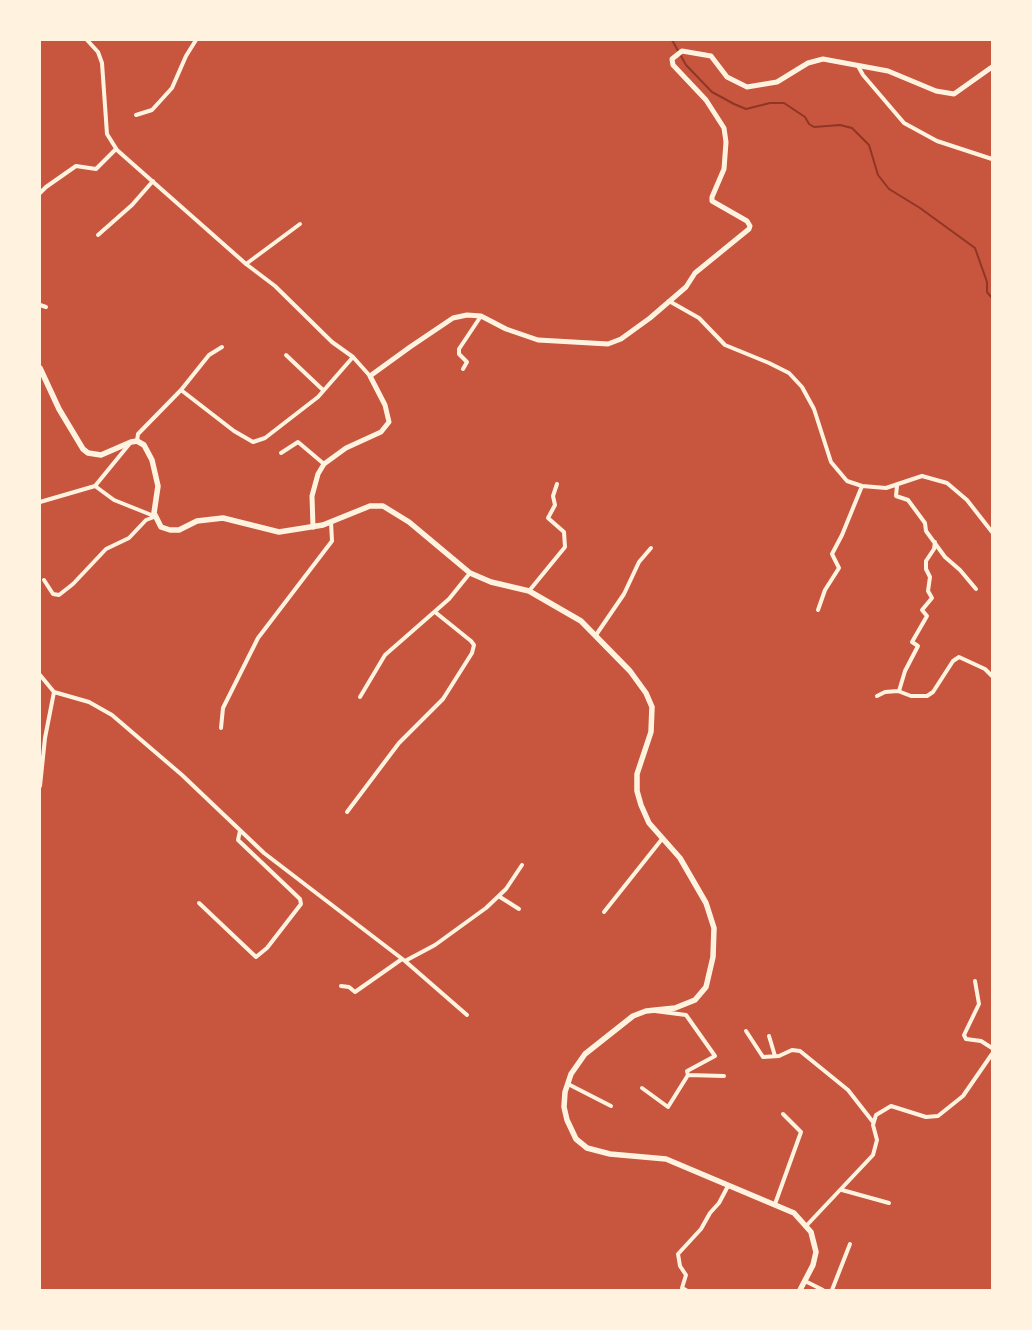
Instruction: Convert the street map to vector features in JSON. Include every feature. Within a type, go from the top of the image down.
[{"type":"main road","points":[[40,368],[62,415],[83,450],[100,455],[134,442],[149,452],[157,480],[158,493],[154,516],[162,527],[174,531],[197,521],[216,518],[231,519],[270,531],[313,527],[331,522],[359,509],[370,506],[383,506],[409,522],[470,573],[492,582],[530,591],[581,621],[596,635],[615,659],[630,671],[650,700],[652,726],[639,766],[637,791],[649,823],[680,858],[700,890],[712,920],[714,944],[708,981],[700,995],[688,1004],[653,1010],[628,1019],[594,1045],[576,1065],[568,1084],[564,1101],[568,1120],[576,1139],[587,1148],[610,1154],[666,1159],[794,1213],[807,1225],[814,1240],[816,1252],[800,1290]]},
{"type":"street","points":[[88,40],[98,52],[102,64],[106,134],[116,149],[246,264],[274,286],[332,342],[353,357],[370,376],[385,405],[389,422],[381,432],[346,448],[324,464],[318,474],[310,506],[313,527]]},
{"type":"street","points":[[136,114],[152,110],[172,88],[186,56],[196,40]]},
{"type":"street","points":[[370,376],[453,318],[467,315],[481,316],[506,329],[538,340],[608,344],[621,339],[669,302],[686,287],[695,273],[727,249],[750,226],[747,221],[712,201],[724,169],[726,142],[724,128],[706,100],[674,67],[672,59],[682,51],[711,56],[727,77],[747,87],[777,82],[815,60],[830,59],[896,74],[936,91],[950,94],[964,89],[992,67]]},
{"type":"street","points":[[858,66],[863,75],[904,124],[937,141],[992,159]]},
{"type":"street","points":[[40,193],[46,186],[76,166],[96,169],[116,149]]},
{"type":"street","points":[[98,235],[132,204],[153,181]]},
{"type":"street","points":[[246,264],[300,224]]},
{"type":"street","points":[[669,302],[699,318],[724,345],[770,363],[789,373],[802,387],[814,409],[827,453],[835,470],[847,481],[862,486],[886,488],[897,486],[922,476],[947,483],[967,500],[992,532]]},
{"type":"street","points":[[40,305],[46,307]]},
{"type":"street","points":[[462,369],[467,362],[459,354],[459,349],[481,316]]},
{"type":"street","points":[[40,502],[95,486],[134,442],[138,434],[180,390],[209,354],[222,347]]},
{"type":"street","points":[[286,355],[323,390]]},
{"type":"street","points":[[180,390],[234,431],[253,442],[265,438],[318,397],[353,357]]},
{"type":"street","points":[[281,454],[296,443],[300,443],[324,464]]},
{"type":"street","points":[[530,591],[565,547],[566,539],[564,532],[548,518],[555,505],[553,496],[557,484]]},
{"type":"street","points":[[95,486],[114,500],[154,516]]},
{"type":"street","points":[[818,610],[826,590],[839,568],[832,554],[862,486]]},
{"type":"street","points":[[897,486],[896,496],[908,500],[925,523],[926,531],[945,557],[960,570],[976,589]]},
{"type":"street","points":[[44,580],[53,594],[59,595],[73,584],[106,549],[129,538],[146,520],[154,516]]},
{"type":"street","points":[[221,728],[223,708],[258,638],[332,541],[331,522]]},
{"type":"street","points":[[899,691],[904,672],[918,646],[912,642],[927,616],[922,610],[932,598],[928,590],[930,577],[926,569],[926,561],[934,549],[935,542]]},
{"type":"street","points":[[596,635],[624,594],[639,562],[651,548]]},
{"type":"street","points":[[360,697],[385,655],[435,612],[470,573]]},
{"type":"street","points":[[347,812],[399,743],[443,699],[473,650],[474,645],[471,641],[435,612]]},
{"type":"street","points":[[877,696],[886,692],[899,691],[911,696],[927,696],[933,692],[959,656],[985,669],[992,676]]},
{"type":"street","points":[[40,675],[54,692],[89,702],[112,716],[182,775],[272,859],[404,960],[467,1015]]},
{"type":"street","points":[[40,786],[45,738],[54,692]]},
{"type":"street","points":[[199,903],[256,957],[267,948],[301,904],[295,894],[238,840],[240,831]]},
{"type":"street","points":[[604,912],[662,839]]},
{"type":"street","points":[[341,986],[348,987],[355,992],[404,960],[435,946],[500,897],[522,864]]},
{"type":"street","points":[[500,897],[519,909]]},
{"type":"street","points":[[975,981],[979,1004],[964,1035],[966,1038],[981,1041],[992,1048]]},
{"type":"street","points":[[642,1088],[668,1107],[688,1075],[687,1071],[715,1056],[686,1015],[653,1010]]},
{"type":"street","points":[[746,1031],[763,1057],[775,1056],[792,1050],[800,1051],[848,1090],[873,1122],[877,1140],[876,1149],[842,1190],[807,1225]]},
{"type":"street","points":[[769,1036],[775,1056]]},
{"type":"street","points":[[873,1122],[881,1110],[890,1106],[926,1117],[938,1116],[963,1096],[992,1054]]},
{"type":"street","points":[[688,1075],[724,1076]]},
{"type":"street","points":[[568,1084],[610,1106]]},
{"type":"street","points":[[775,1204],[801,1132],[783,1114]]},
{"type":"street","points":[[686,1290],[682,1288],[686,1275],[680,1266],[678,1254],[706,1223],[728,1186]]},
{"type":"street","points":[[842,1190],[889,1202]]},
{"type":"street","points":[[832,1290],[850,1244]]},
{"type":"street","points":[[805,1281],[823,1290]]},
{"type":"waterway","points":[[672,40],[686,65],[712,92],[734,104],[746,109],[770,103],[784,103],[805,117],[809,124],[814,127],[840,125],[852,128],[869,145],[878,175],[889,189],[920,208],[975,248],[987,282],[987,292],[992,298]]}]
